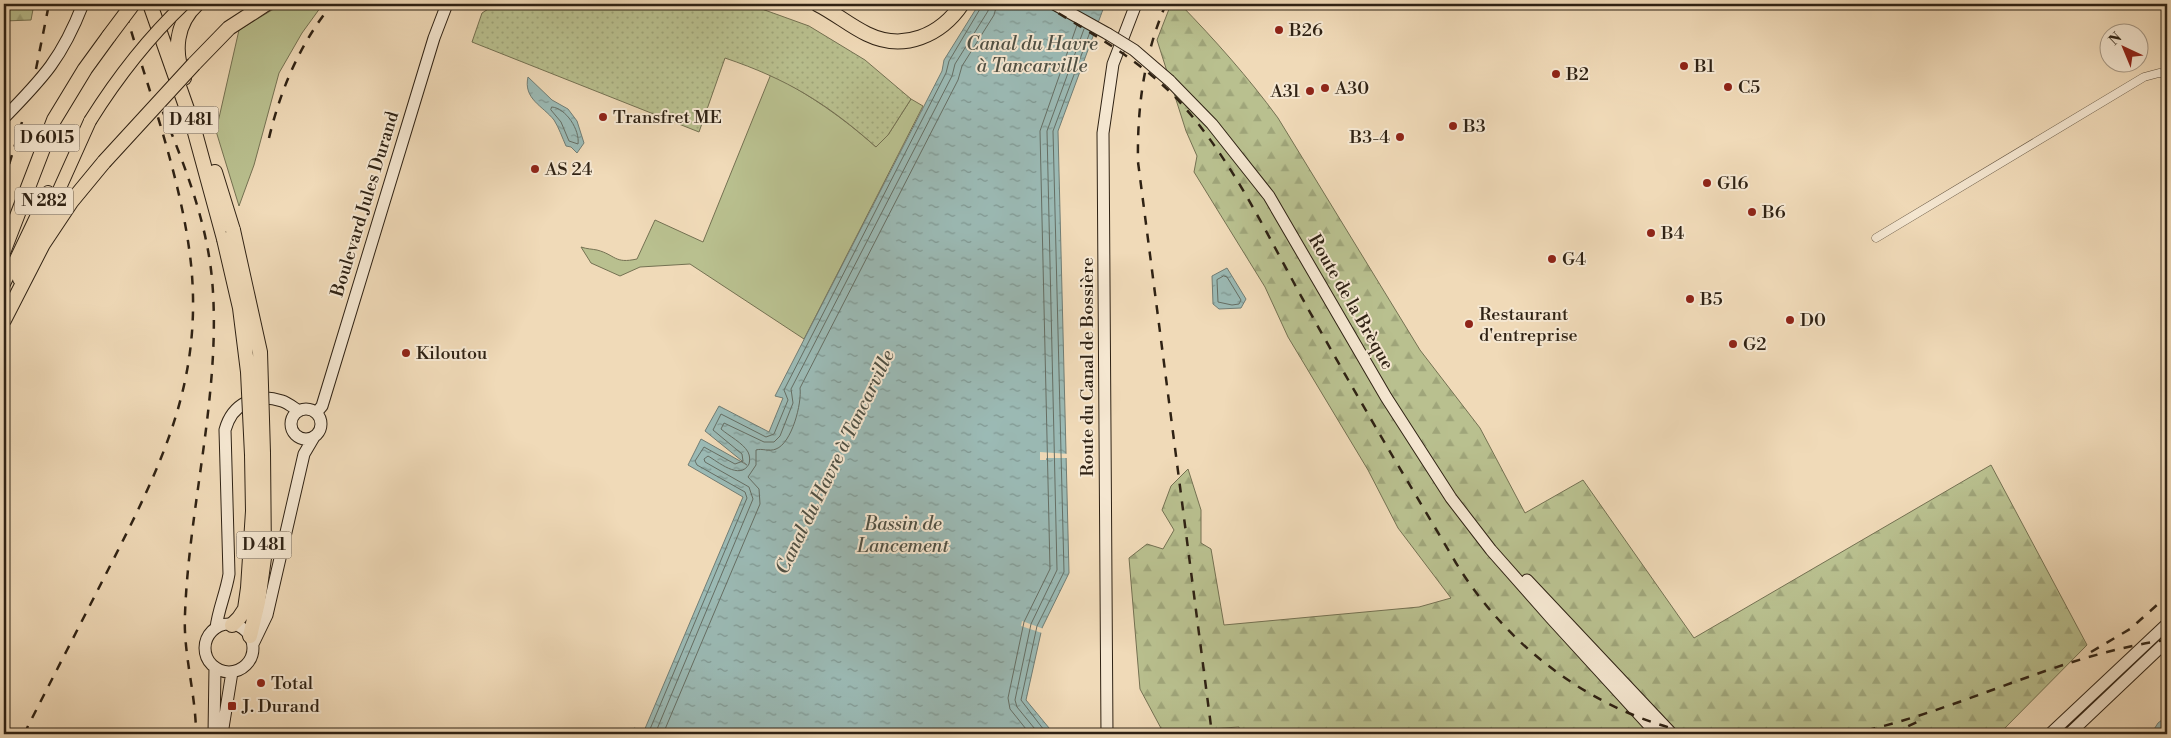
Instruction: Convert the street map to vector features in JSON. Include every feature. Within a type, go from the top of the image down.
[{"type":"highway","name":"D 6015","points":[[4,250],[54,120],[85,69],[133,4]]},
{"type":"highway","name":"D 481","points":[[150,4],[194,129],[228,235]]},
{"type":"highway","name":"D 481","points":[[197,4],[182,26],[178,39],[178,58],[228,235],[240,308],[257,454],[264,558],[251,640]]},
{"type":"highway","name":"D 6015","points":[[4,319],[43,244],[71,202],[104,162],[229,28],[266,4]]},
{"type":"highway","points":[[818,4],[868,35],[901,42],[921,38],[935,31],[952,17],[962,4]]},
{"type":"highway","name":"D 481","points":[[232,624],[239,618],[244,608],[248,588],[257,454]]},
{"type":"main road","points":[[4,118],[39,83],[54,63],[64,48],[82,4]]},
{"type":"main road","name":"N 282","points":[[4,284],[47,194],[108,92],[141,49],[184,4]]},
{"type":"main road","name":"Boulevard Jules Durand","points":[[316,413],[322,406],[327,391],[428,55],[447,4]]},
{"type":"main road","name":"Route de la Brèque","points":[[1054,4],[1134,50],[1170,81],[1212,124],[1268,196],[1397,414],[1451,498],[1491,550],[1657,734]]},
{"type":"main road","name":"Route du Canal de Bossière","points":[[1107,734],[1103,133],[1113,64],[1136,4]]},
{"type":"main road","name":"N 282","points":[[4,319],[26,260],[90,121]]},
{"type":"main road","points":[[216,628],[217,617],[226,595],[230,574],[225,430],[228,421],[239,405],[256,400],[282,401],[299,411],[308,410],[316,413],[320,420],[321,428],[304,454],[267,615],[251,640],[250,659],[246,665],[232,672],[215,667],[210,661],[206,647],[211,633],[216,628],[232,624],[242,628],[251,640]]},
{"type":"main road","points":[[299,411],[292,418],[293,432],[300,438],[314,437]]},
{"type":"main road","points":[[1451,498],[1672,734]]},
{"type":"main road","points":[[2050,734],[2167,624]]},
{"type":"main road","points":[[2069,734],[2167,641]]},
{"type":"main road","points":[[214,734],[215,667]]},
{"type":"main road","points":[[222,734],[232,672]]},
{"type":"street","points":[[1876,238],[2144,77],[2159,73],[2167,74]]},
{"type":"green space","points":[[4,4],[34,4],[31,20],[4,21]]},
{"type":"green space","points":[[282,4],[323,4],[302,33],[279,73],[254,165],[239,206],[216,131],[239,30]]},
{"type":"green space","points":[[496,4],[748,4],[809,26],[865,60],[911,99],[888,135],[876,147],[841,118],[806,94],[768,75],[725,58],[699,132],[472,42],[482,13]]},
{"type":"green space","points":[[1171,4],[1180,4],[1243,73],[1278,118],[1420,350],[1480,428],[1525,513],[1583,480],[1694,638],[1991,465],[2087,645],[1999,734],[1240,734],[1239,727],[1163,732],[1140,689],[1129,558],[1147,544],[1163,549],[1174,530],[1162,510],[1171,486],[1188,469],[1201,510],[1201,543],[1211,549],[1224,625],[1419,607],[1451,598],[1398,528],[1368,470],[1288,337],[1265,287],[1194,172],[1197,156],[1186,131],[1157,40]]},
{"type":"green space","points":[[771,74],[825,107],[876,147],[888,135],[911,99],[923,106],[804,339],[690,264],[640,267],[620,276],[591,263],[581,247],[603,252],[619,260],[637,259],[655,220],[703,242]]},
{"type":"water","name":"Bassin de Lancement","points":[[979,4],[1105,4],[1058,131],[1069,573],[1042,628],[1026,700],[1054,734],[629,734],[634,728],[644,731],[743,497],[688,465],[701,439],[747,465],[705,431],[719,406],[769,432],[783,398],[775,396],[942,71],[944,60]]},
{"type":"water","points":[[528,77],[552,100],[568,109],[577,121],[584,143],[577,153],[571,147],[566,146],[554,120],[531,97],[527,85]]},
{"type":"water","points":[[1227,268],[1246,299],[1241,308],[1219,309],[1213,304],[1212,276]]},
{"type":"water","points":[[2167,716],[2167,734],[2151,734],[2158,723]]},
{"type":"pier","points":[[1040,452],[1069,454],[1069,458],[1046,458],[1046,460],[1040,460]]},
{"type":"pier","points":[[1022,621],[1044,629],[1042,633],[1021,626]]},
{"type":"railway","points":[[36,69],[49,4]]},
{"type":"railway","points":[[24,734],[128,530],[161,458],[174,422],[184,385],[191,347],[193,307],[191,264],[180,199],[153,100],[123,4]]},
{"type":"railway","points":[[269,138],[279,102],[293,67],[310,35],[332,4]]},
{"type":"railway","points":[[1043,4],[1131,59],[1163,85],[1198,123],[1248,199],[1343,370],[1456,563],[1477,594],[1502,623],[1558,673],[1589,693],[1623,711],[1658,724],[1695,734]]},
{"type":"railway","points":[[1166,4],[1152,42],[1143,82],[1138,162],[1212,734]]},
{"type":"railway","points":[[156,95],[191,185],[204,232],[212,279],[214,320],[213,362],[192,531],[185,614],[186,644],[196,734]]},
{"type":"railway","points":[[4,181],[22,122]]},
{"type":"railway","points":[[2091,652],[2130,629],[2167,596]]},
{"type":"railway","points":[[1849,734],[1889,725],[2087,658],[2127,647],[2167,640]]},
{"type":"railway","points":[[1892,734],[1921,720]]},
{"type":"place","name":"B26","points":[[1279,30]]},
{"type":"place","name":"B1","points":[[1684,66]]},
{"type":"place","name":"B2","points":[[1556,74]]},
{"type":"place","name":"C5","points":[[1728,87]]},
{"type":"place","name":"A30","points":[[1325,88]]},
{"type":"place","name":"A31","points":[[1310,91]]},
{"type":"place","name":"Transfret ME","points":[[603,117]]},
{"type":"place","name":"B3","points":[[1453,126]]},
{"type":"place","name":"B3-4","points":[[1400,137]]},
{"type":"place","name":"AS 24","points":[[535,169]]},
{"type":"place","name":"G16","points":[[1707,183]]},
{"type":"place","name":"B6","points":[[1752,212]]},
{"type":"place","name":"B4","points":[[1651,233]]},
{"type":"place","name":"G4","points":[[1552,259]]},
{"type":"place","name":"B5","points":[[1690,299]]},
{"type":"place","name":"D0","points":[[1790,320]]},
{"type":"place","name":"Restaurant d'entreprise","points":[[1469,324]]},
{"type":"place","name":"G2","points":[[1733,344]]},
{"type":"place","name":"Kiloutou","points":[[406,353]]},
{"type":"place","name":"Total","points":[[261,683]]},
{"type":"place","name":"J. Durand","points":[[232,706]]},
{"type":"water label","name":"Canal du Havre à Tancarville","points":[[1032,55]]},
{"type":"water label","name":"Canal du Havre à Tancarville","points":[[835,462]]}]
